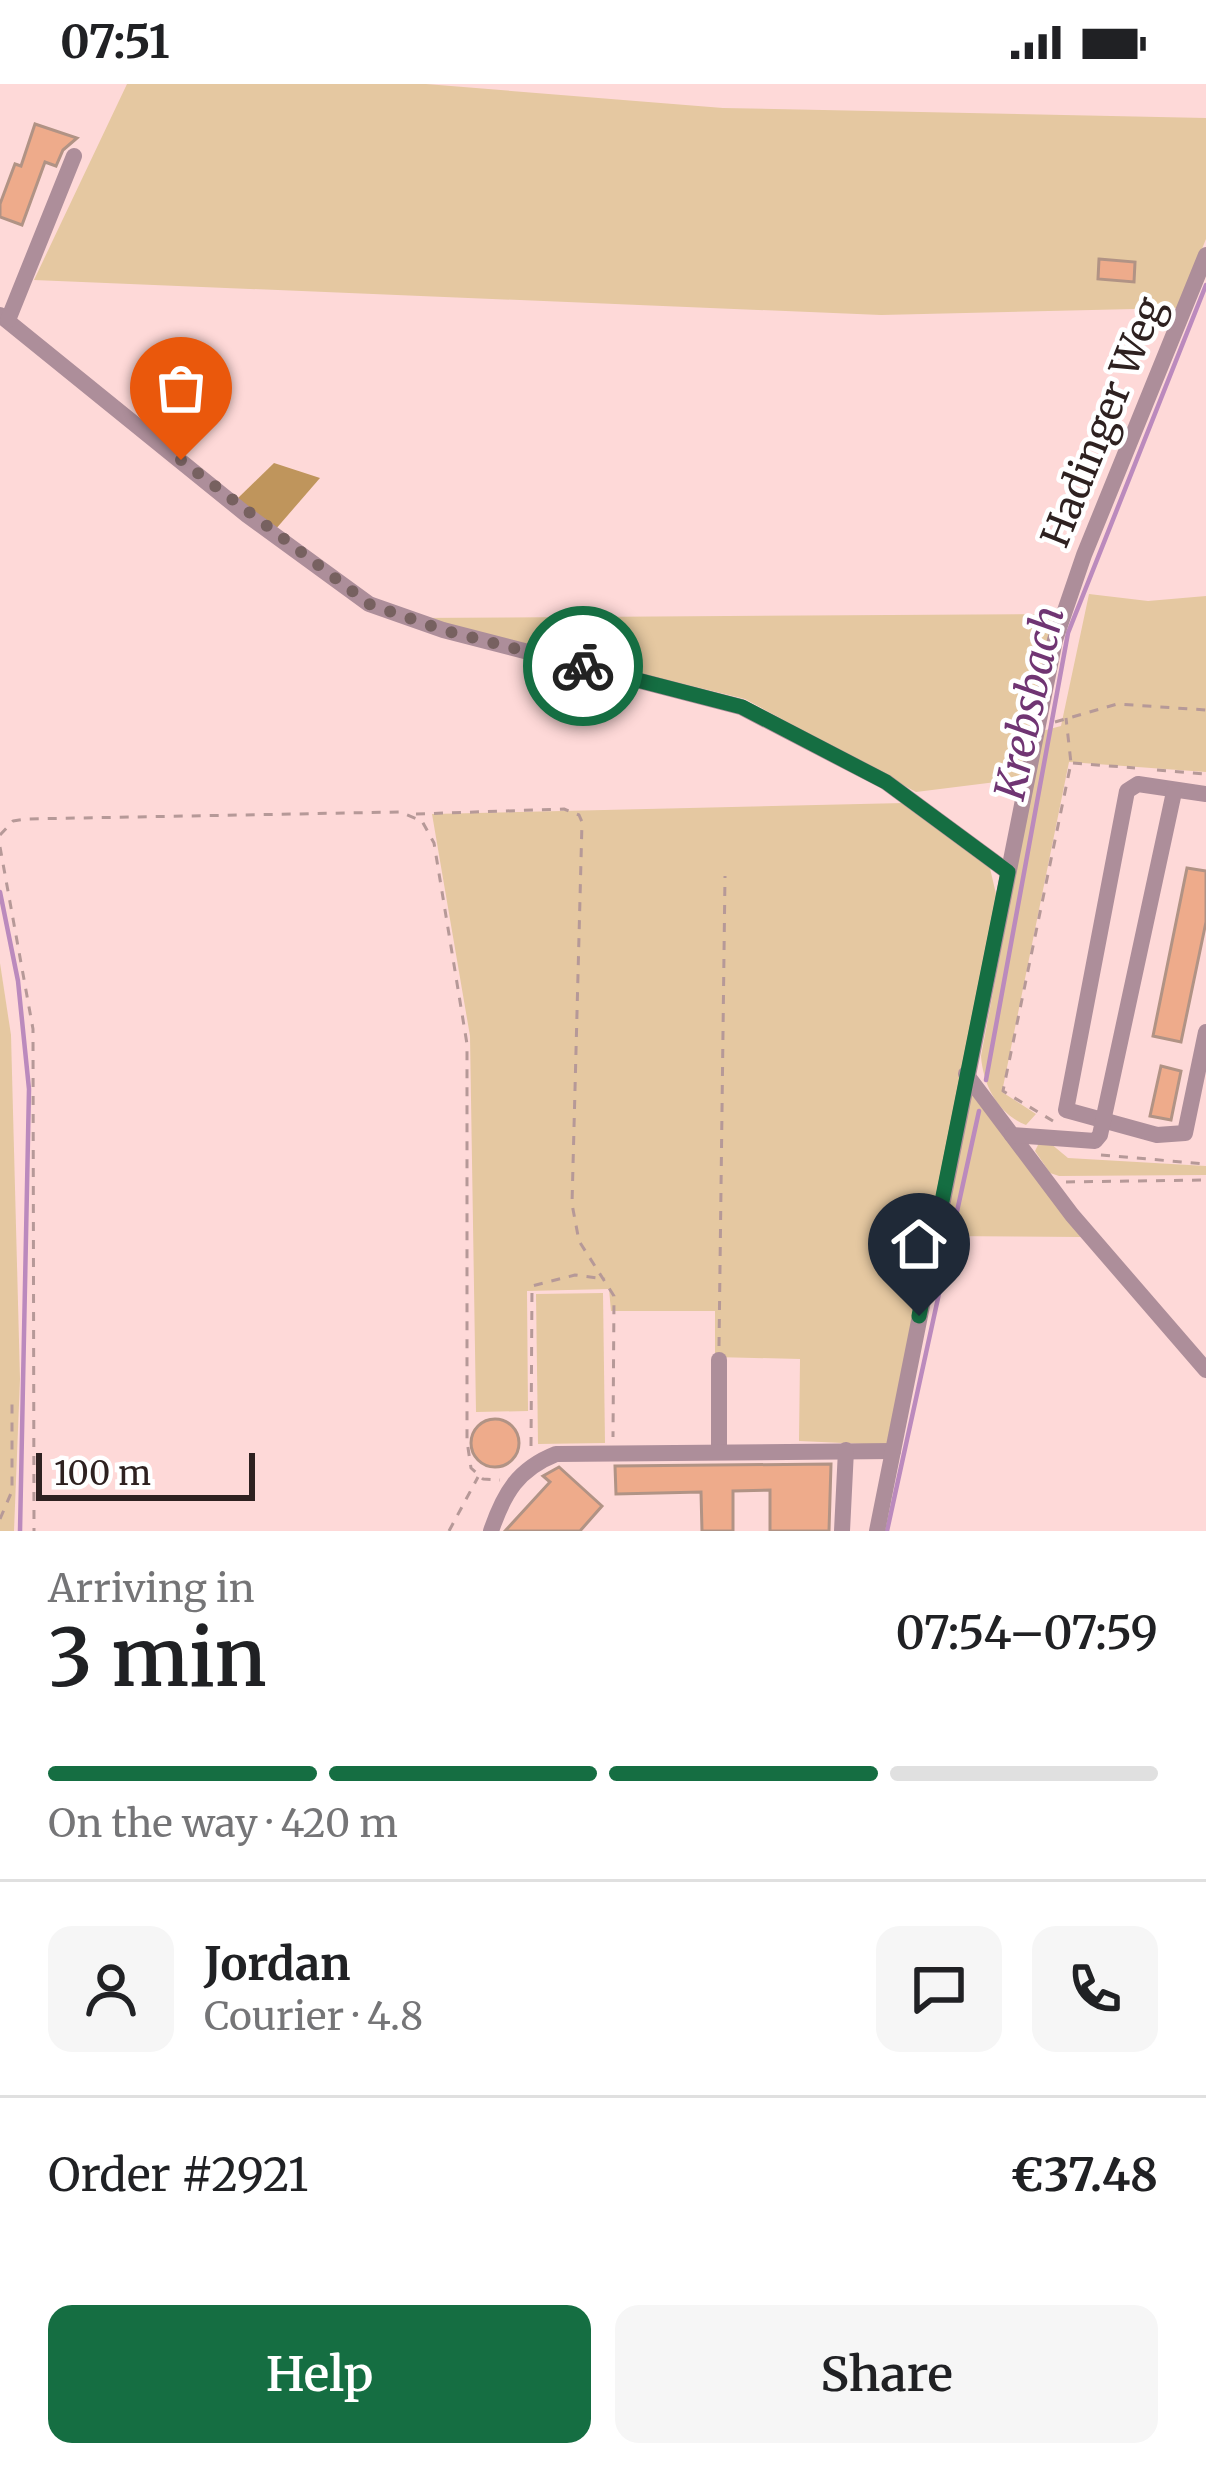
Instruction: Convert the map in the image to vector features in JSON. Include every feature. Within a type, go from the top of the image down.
[{"type":"street","points":[[74,156],[4,318],[247,515],[369,604],[443,630],[742,707],[886,782],[1008,872]]},
{"type":"street","name":"Hadinger Weg","points":[[877,1531],[966,1074],[1066,602],[1206,255]]},
{"type":"street","points":[[1206,794],[1138,784],[1127,791],[1064,1103],[1072,1113],[1157,1135],[1185,1133],[1206,1141]]},
{"type":"street","points":[[1012,1135],[1091,1142],[1106,1121],[1174,792]]},
{"type":"street","points":[[1185,1133],[1206,1031]]},
{"type":"street","points":[[966,1074],[1137,1296],[1206,1370]]},
{"type":"street","points":[[719,1360],[719,1450]]},
{"type":"street","points":[[842,1531],[846,1450]]},
{"type":"street","points":[[491,1531],[514,1480],[532,1464],[556,1454],[893,1450]]},
{"type":"path","points":[[1055,1122],[1004,1091],[1071,763],[1064,718],[1117,704],[1206,710]]},
{"type":"path","points":[[0,835],[13,821],[26,819],[564,809],[580,815],[583,858],[572,1204],[579,1240],[614,1296],[613,1453]]},
{"type":"path","points":[[414,814],[434,843],[465,1023],[467,1441],[471,1468],[479,1476],[514,1480]]},
{"type":"path","points":[[0,847],[33,1029],[34,1531]]},
{"type":"path","points":[[719,1360],[725,876]]},
{"type":"path","points":[[1091,1142],[1103,1158],[1206,1164]]},
{"type":"path","points":[[1046,1182],[1206,1180]]},
{"type":"path","points":[[532,1464],[532,1286],[575,1275],[607,1280]]},
{"type":"path","points":[[0,1519],[12,1492],[13,1400]]},
{"type":"path","points":[[449,1531],[479,1476]]},
{"type":"shaded area","points":[[127,84],[426,84],[723,108],[1206,118],[1206,239],[1178,308],[881,315],[34,280]]},
{"type":"shaded area","points":[[274,463],[320,478],[275,530],[237,499]]},
{"type":"shaded area","points":[[1089,594],[1148,601],[1206,596],[1206,772],[1069,762],[1002,1092],[1036,1114],[1026,1125],[1007,1114],[994,1097],[981,1056],[1042,731],[1061,726]]},
{"type":"shaded area","points":[[1053,614],[1019,779],[916,792],[745,699],[413,618]]},
{"type":"shaded area","points":[[904,803],[989,864],[996,894],[887,1445],[799,1441],[800,1359],[715,1357],[715,1311],[611,1311],[609,1289],[527,1291],[528,1411],[476,1412],[470,1036],[432,814]]},
{"type":"shaded area","points":[[0,963],[11,1035],[20,1379],[14,1531],[0,1531]]},
{"type":"shaded area","points":[[969,1090],[1081,1237],[940,1236]]},
{"type":"shaded area","points":[[1039,1143],[1050,1143],[1068,1158],[1206,1166],[1206,1175],[1059,1176],[1050,1173],[1035,1151]]},
{"type":"shaded area","points":[[603,1293],[605,1443],[538,1444],[536,1294]]},
{"type":"building","points":[[35,124],[77,138],[63,150],[56,166],[45,162],[22,225],[0,217],[0,204],[15,164],[21,166]]},
{"type":"building","points":[[1099,259],[1135,262],[1134,282],[1098,279]]},
{"type":"building","points":[[1187,868],[1206,871],[1206,922],[1181,1042],[1153,1036]]},
{"type":"building","points":[[1161,1066],[1181,1071],[1171,1120],[1150,1116]]},
{"type":"building","points":[[495,1419],[512,1426],[519,1443],[512,1460],[495,1467],[478,1460],[471,1443],[478,1426]]},
{"type":"building","points":[[831,1464],[829,1531],[770,1531],[770,1490],[733,1491],[733,1531],[702,1531],[701,1492],[616,1494],[615,1466]]},
{"type":"building","points":[[559,1467],[602,1506],[580,1531],[505,1531],[550,1482],[543,1476]]},
{"type":"waterway","name":"Krebsbach","points":[[986,1080],[1068,633],[1206,285]]},
{"type":"waterway","points":[[0,892],[18,981],[29,1089],[20,1531]]},
{"type":"waterway","points":[[887,1531],[979,1111]]},
{"type":"way so far","points":[[181,460],[369,604],[443,630],[583,666]]},
{"type":"route","points":[[583,666],[742,707],[886,782],[1008,872],[919,1316]]}]
